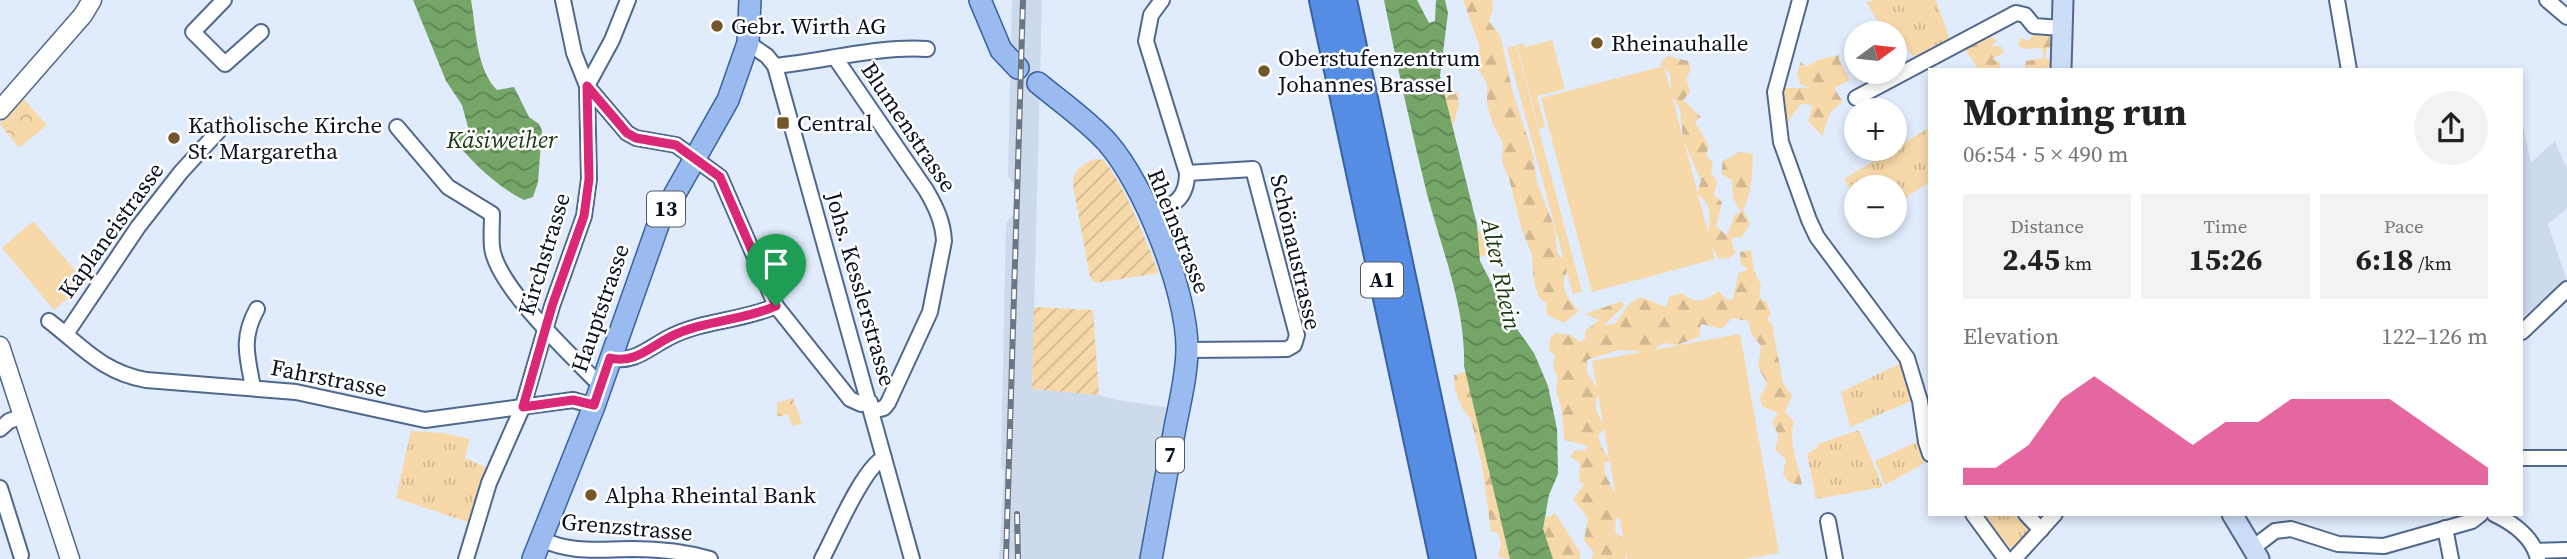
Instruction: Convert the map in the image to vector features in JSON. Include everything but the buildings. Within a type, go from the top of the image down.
[{"type":"highway","name":"A1","points":[[1322,0],[1442,559]]},
{"type":"highway","name":"A1","points":[[1344,0],[1464,559]]},
{"type":"main road","name":"Hauptstrasse","points":[[537,549],[594,405],[654,234],[670,201],[700,162],[728,100],[748,43],[750,0]]},
{"type":"main road","points":[[980,0],[997,42],[1018,68]]},
{"type":"main road","points":[[2062,68],[2063,0]]},
{"type":"main road","name":"Rheinstrasse","points":[[1038,83],[1077,114],[1108,144],[1131,177],[1179,292],[1185,316],[1187,350],[1184,382],[1151,559]]},
{"type":"main road","points":[[2233,516],[2257,553]]},
{"type":"street","points":[[0,110],[83,15],[92,0]]},
{"type":"street","points":[[223,0],[193,32],[225,64],[261,32]]},
{"type":"street","points":[[563,0],[573,50],[587,86],[627,133],[636,138],[676,145],[724,183],[776,306],[850,399],[871,407]]},
{"type":"street","name":"Kirchstrasse","points":[[466,559],[489,483],[523,407],[552,306],[584,216],[589,179],[587,86],[612,40],[628,0]]},
{"type":"street","points":[[1149,216],[1177,202],[1187,188],[1187,173],[1146,41],[1147,25],[1162,0]]},
{"type":"street","points":[[1800,0],[1775,92],[1782,142],[1808,220],[1817,237],[1907,358],[1920,401],[1928,448]]},
{"type":"street","points":[[2337,0],[2350,68]]},
{"type":"street","points":[[2547,0],[2567,17]]},
{"type":"street","points":[[1856,98],[2016,13],[2025,15],[2035,26],[2061,28]]},
{"type":"street","points":[[748,43],[767,56],[775,66],[836,59],[878,50],[927,49]]},
{"type":"street","name":"Blumenstrasse","points":[[836,59],[926,190],[944,230],[930,312],[888,403],[884,408],[871,407]]},
{"type":"street","name":"Johs. Kesslerstrasse","points":[[775,66],[912,559]]},
{"type":"street","name":"Kaplaneistrasse","points":[[66,334],[138,227],[181,172],[225,124]]},
{"type":"street","points":[[397,127],[448,187],[492,214],[492,247],[512,288],[546,329],[594,379],[602,383]]},
{"type":"street","name":"Schönaustrasse","points":[[1187,173],[1253,170],[1297,335],[1294,345],[1287,349],[1187,350]]},
{"type":"street","points":[[2523,331],[2567,289]]},
{"type":"street","points":[[610,358],[629,360],[688,330],[776,306]]},
{"type":"street","points":[[253,387],[246,337],[257,309]]},
{"type":"street","name":"Fahrstrasse","points":[[49,321],[100,363],[129,377],[171,383],[296,392],[425,420],[573,400],[594,405]]},
{"type":"street","points":[[0,346],[70,559]]},
{"type":"street","points":[[0,429],[9,421],[23,416]]},
{"type":"street","points":[[822,559],[863,480],[877,461],[884,458]]},
{"type":"street","points":[[2523,458],[2567,458]]},
{"type":"street","points":[[0,488],[21,555]]},
{"type":"street","points":[[1974,516],[2006,559]]},
{"type":"street","points":[[2028,516],[2041,530]]},
{"type":"street","points":[[2014,559],[2053,516]]},
{"type":"street","points":[[2257,553],[2275,531],[2291,529],[2338,544],[2372,547],[2472,521],[2478,516]]},
{"type":"street","points":[[2498,516],[2516,526],[2537,555],[2567,550]]},
{"type":"street","points":[[1828,521],[1835,559]]},
{"type":"street","points":[[2445,528],[2451,559]]},
{"type":"street","name":"Grenzstrasse","points":[[537,549],[648,550],[710,559]]},
{"type":"shaded area","points":[[1012,0],[1042,0],[1032,389],[1099,395],[1179,409],[1151,559],[999,559],[1004,472],[1001,467],[1006,223],[1013,215],[1014,184],[1008,176]]},
{"type":"shaded area","points":[[2523,126],[2531,163],[2555,141],[2567,169],[2567,208],[2548,224],[2567,281],[2523,316]]},
{"type":"green space","points":[[1463,0],[1492,0],[1489,22],[1500,35],[1513,93],[1533,154],[1537,182],[1555,229],[1557,253],[1569,266],[1564,280],[1565,290],[1579,311],[1564,323],[1547,315],[1546,303],[1540,299],[1534,283],[1532,255],[1502,162],[1503,143],[1487,105],[1487,84],[1475,63],[1480,48]]},
{"type":"green space","points":[[1936,0],[1950,40],[1915,59],[1908,49],[1908,21],[1878,21],[1866,2]]},
{"type":"green space","points":[[2036,29],[2052,33],[2052,46],[2047,49],[2045,58],[2052,60],[2053,66],[2024,68],[2026,61],[2044,58],[2042,48],[2025,49],[2018,46],[2020,38],[2029,41]]},
{"type":"green space","points":[[1985,33],[1997,41],[1991,46],[2001,46],[2004,53],[1992,59],[2000,62],[2001,68],[1978,68],[1963,46]]},
{"type":"green space","points":[[1552,40],[1565,89],[1537,96],[1545,127],[1539,129],[1517,45],[1523,43],[1525,47]]},
{"type":"green space","points":[[1516,45],[1582,292],[1573,294],[1507,48]]},
{"type":"green space","points":[[1839,55],[1844,69],[1844,83],[1834,88],[1843,102],[1831,111],[1822,136],[1808,121],[1813,105],[1800,104],[1787,124],[1783,101],[1785,88],[1810,88],[1800,84],[1797,73],[1801,62],[1806,67],[1818,60]]},
{"type":"green space","points":[[1667,56],[1688,61],[1691,70],[1686,78],[1690,92],[1683,100],[1701,117],[1695,122],[1709,146],[1706,155],[1713,163],[1711,172],[1717,182],[1714,195],[1722,202],[1716,226],[1727,236],[1735,214],[1741,212],[1733,198],[1732,180],[1721,174],[1723,161],[1739,152],[1753,154],[1750,190],[1743,210],[1750,224],[1742,237],[1731,238],[1735,253],[1729,258],[1719,259],[1710,242],[1709,210],[1697,193],[1701,181],[1683,139],[1680,109],[1671,95],[1670,73],[1660,64]]},
{"type":"green space","points":[[1664,66],[1715,259],[1592,292],[1541,98]]},
{"type":"green space","points":[[1453,88],[1458,93],[1459,105],[1454,123],[1441,126],[1431,92]]},
{"type":"green space","points":[[21,96],[47,125],[19,148],[0,124]]},
{"type":"green space","points":[[1928,128],[1928,183],[1907,196],[1907,175],[1851,175],[1874,161],[1907,161],[1907,141]]},
{"type":"green space","points":[[1094,159],[1104,160],[1121,187],[1159,273],[1095,283],[1090,277],[1073,186],[1078,169]]},
{"type":"green space","points":[[33,221],[86,283],[54,310],[2,248]]},
{"type":"green space","points":[[1475,228],[1486,239],[1486,256],[1463,254]]},
{"type":"green space","points":[[1751,250],[1754,271],[1761,285],[1759,297],[1767,303],[1771,314],[1767,319],[1772,324],[1783,383],[1792,396],[1785,412],[1794,421],[1793,445],[1802,485],[1790,483],[1783,474],[1786,460],[1775,449],[1779,436],[1772,423],[1778,413],[1762,406],[1760,397],[1767,384],[1758,366],[1761,346],[1752,335],[1748,321],[1732,318],[1722,329],[1701,324],[1699,337],[1677,345],[1664,343],[1650,352],[1618,350],[1587,360],[1587,372],[1599,392],[1596,410],[1605,427],[1598,436],[1610,460],[1604,463],[1605,474],[1625,513],[1616,519],[1615,532],[1628,542],[1625,559],[1591,559],[1594,553],[1584,540],[1588,518],[1573,499],[1584,485],[1579,481],[1580,463],[1570,457],[1575,450],[1584,451],[1588,446],[1564,440],[1562,411],[1556,391],[1558,377],[1553,368],[1555,355],[1549,351],[1550,339],[1555,333],[1571,335],[1580,342],[1585,339],[1585,331],[1599,320],[1585,314],[1622,301],[1624,306],[1604,325],[1615,324],[1630,303],[1641,297],[1666,307],[1669,297],[1681,293],[1700,300],[1719,291],[1727,300],[1733,299],[1738,274],[1748,269],[1741,265],[1740,252]]},
{"type":"green space","points":[[1034,307],[1093,310],[1099,395],[1032,389]]},
{"type":"green space","points":[[1740,334],[1779,553],[1744,559],[1627,559],[1592,361]]},
{"type":"green space","points":[[1903,362],[1914,400],[1850,427],[1841,392]]},
{"type":"green space","points":[[1470,371],[1510,559],[1498,557],[1501,544],[1498,533],[1491,531],[1482,465],[1471,420],[1462,408],[1455,390],[1454,375]]},
{"type":"green space","points":[[793,398],[802,424],[792,426],[788,414],[777,417],[777,403]]},
{"type":"green space","points":[[1859,430],[1883,487],[1816,499],[1807,454],[1818,447],[1818,444]]},
{"type":"green space","points":[[411,431],[442,433],[470,439],[465,458],[489,469],[470,523],[396,498]]},
{"type":"green space","points":[[1921,440],[1923,453],[1928,461],[1885,485],[1875,461]]},
{"type":"green space","points":[[1555,513],[1580,552],[1580,559],[1550,559],[1542,531],[1545,518]]},
{"type":"green space","points":[[1983,516],[2023,516],[2033,531],[2015,548],[2010,548]]},
{"type":"water","name":"Käsiweiher","points":[[413,0],[471,0],[478,48],[490,81],[497,90],[514,87],[529,117],[539,124],[542,130],[538,182],[533,197],[524,200],[494,181],[452,138],[455,134],[466,132],[468,127],[462,105],[446,81]]},
{"type":"water","points":[[1384,0],[1417,0],[1429,23],[1435,21],[1436,0],[1445,0],[1448,13],[1440,76],[1477,225],[1480,261],[1510,319],[1534,353],[1548,386],[1557,429],[1558,474],[1549,495],[1543,529],[1553,559],[1510,559],[1464,366],[1464,344],[1457,301],[1421,170]]},
{"type":"railway","points":[[1006,559],[1023,0]]},
{"type":"railway","points":[[1017,514],[1018,559]]},
{"type":"place","name":"Gebr. Wirth AG","points":[[717,26]]},
{"type":"place","name":"Rheinauhalle","points":[[1597,43]]},
{"type":"place","name":"Oberstufenzentrum Johannes Brassel","points":[[1264,71]]},
{"type":"place","name":"Central","points":[[783,123]]},
{"type":"place","name":"Katholische Kirche St. Margaretha","points":[[174,138]]},
{"type":"place","name":"Alpha Rheintal Bank","points":[[591,495]]},
{"type":"route","points":[[587,86],[627,133],[636,138],[676,145],[720,177],[776,306],[688,330],[629,360],[610,358],[594,405],[573,400],[523,407],[552,306],[584,216],[589,179],[587,86]]},
{"type":"water label","name":"Alter Rhein","points":[[1501,274]]}]
